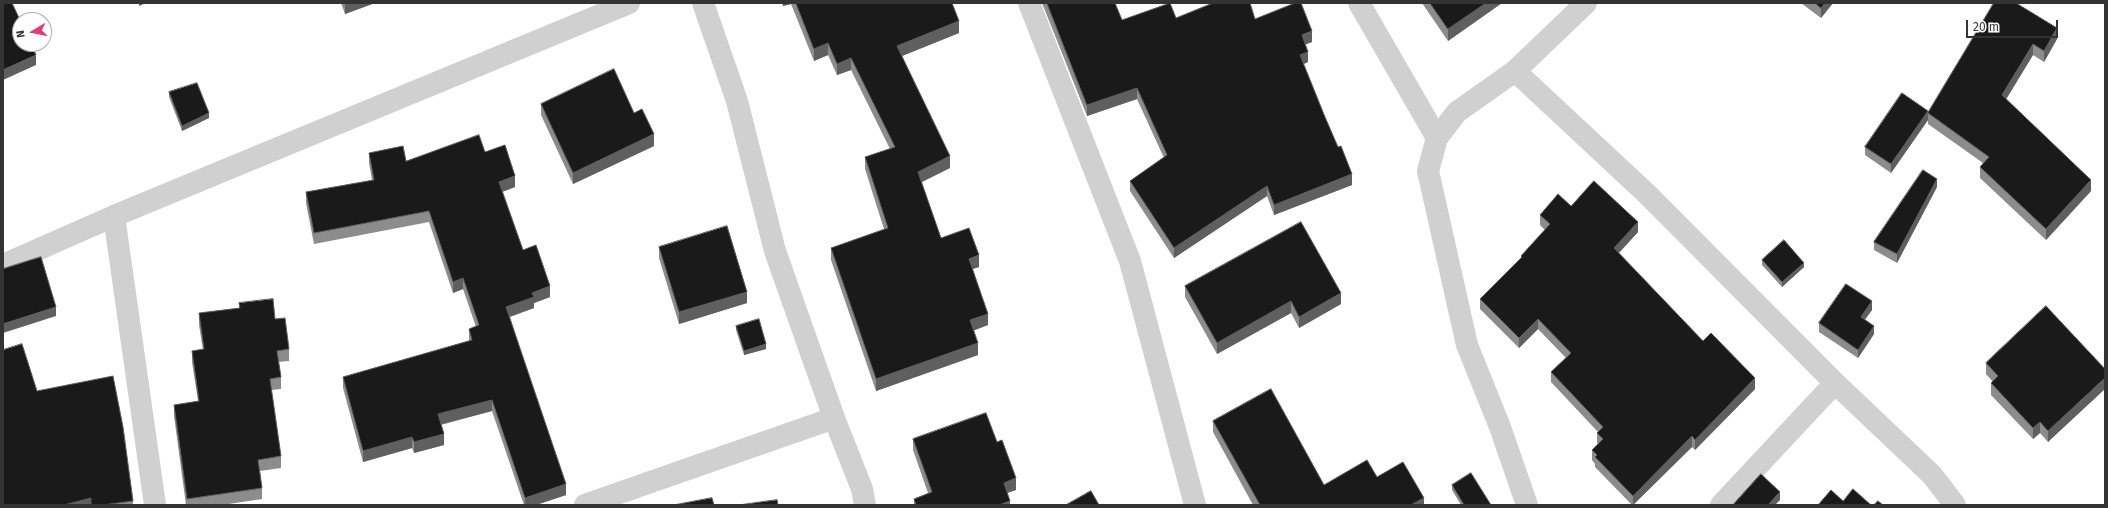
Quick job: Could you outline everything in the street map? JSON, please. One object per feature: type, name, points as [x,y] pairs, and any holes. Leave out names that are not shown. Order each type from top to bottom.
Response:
[{"type":"street","points":[[3,265],[114,216],[629,3]]},
{"type":"street","points":[[703,3],[737,101],[775,251],[834,418],[862,489],[865,505]]},
{"type":"street","points":[[1029,3],[1130,261],[1195,505]]},
{"type":"street","points":[[1359,3],[1436,138]]},
{"type":"street","points":[[1527,505],[1500,427],[1467,345],[1428,171],[1436,138],[1456,112],[1515,71],[1586,3]]},
{"type":"street","points":[[1515,71],[1647,194],[1834,383],[1932,475],[1955,505]]},
{"type":"street","points":[[114,216],[155,505]]},
{"type":"street","points":[[1721,505],[1834,383]]},
{"type":"street","points":[[585,505],[834,418]]},
{"type":"building","points":[[3,3],[12,3],[16,12],[12,12],[12,52],[35,52],[36,55],[3,70]]},
{"type":"building","points":[[796,3],[952,3],[959,21],[897,46],[950,156],[918,172],[941,238],[969,228],[979,255],[969,259],[988,314],[970,320],[978,343],[876,379],[831,248],[888,228],[865,157],[895,147],[851,58],[837,64],[828,43],[814,49]]},
{"type":"building","points":[[1047,3],[1115,3],[1122,20],[1170,3],[1176,18],[1213,3],[1250,3],[1255,19],[1295,3],[1301,3],[1312,31],[1302,35],[1308,52],[1300,55],[1338,147],[1341,146],[1352,174],[1274,205],[1267,186],[1174,248],[1130,181],[1167,155],[1137,88],[1087,105]]},
{"type":"building","points":[[1430,3],[1486,3],[1448,29]]},
{"type":"building","points":[[1815,3],[1825,3],[1821,8]]},
{"type":"building","points":[[1994,3],[2016,3],[2057,28],[2044,51],[2033,44],[2002,95],[2091,180],[2046,229],[1980,167],[1989,157],[1928,113]]},
{"type":"building","points":[[614,69],[634,113],[642,109],[654,134],[573,173],[541,104]]},
{"type":"building","points":[[197,83],[209,113],[182,126],[169,92]]},
{"type":"building","points":[[1902,93],[1928,111],[1891,164],[1865,147]]},
{"type":"building","points":[[479,135],[485,152],[505,145],[515,176],[499,182],[523,250],[536,245],[550,286],[532,293],[534,297],[506,307],[566,484],[525,498],[492,400],[438,414],[444,434],[414,442],[412,437],[363,451],[343,377],[472,340],[469,329],[479,325],[463,278],[453,282],[429,211],[314,233],[306,192],[374,180],[369,153],[403,146],[406,161]]},
{"type":"building","points":[[1923,170],[1937,179],[1897,254],[1874,242]]},
{"type":"building","points":[[1594,181],[1638,222],[1614,248],[1703,341],[1711,333],[1755,378],[1695,440],[1692,436],[1633,496],[1595,457],[1597,455],[1592,450],[1603,439],[1597,433],[1603,427],[1551,372],[1571,353],[1538,319],[1519,338],[1480,299],[1522,257],[1521,256],[1550,224],[1540,215],[1558,194],[1571,206]]},
{"type":"building","points":[[1301,222],[1341,293],[1299,317],[1291,301],[1217,343],[1185,286]]},
{"type":"building","points":[[727,226],[747,292],[679,312],[659,247]]},
{"type":"building","points":[[1784,240],[1804,263],[1782,282],[1762,260]]},
{"type":"building","points":[[41,257],[56,307],[3,324],[3,269]]},
{"type":"building","points":[[1846,284],[1872,301],[1861,317],[1874,326],[1858,350],[1819,323]]},
{"type":"building","points":[[273,299],[275,319],[285,318],[289,349],[277,351],[281,377],[270,379],[281,456],[258,460],[262,488],[187,499],[174,405],[199,401],[192,351],[204,349],[199,313],[240,308],[239,303]]},
{"type":"building","points":[[2046,306],[2105,369],[2105,378],[2048,431],[2040,422],[2033,428],[1991,383],[1998,376],[1986,363]]},
{"type":"building","points":[[759,319],[766,344],[744,351],[736,326]]},
{"type":"building","points":[[22,344],[37,391],[113,376],[123,427],[133,501],[91,505],[91,498],[64,505],[3,505],[3,350]]},
{"type":"building","points":[[1271,389],[1324,485],[1367,460],[1377,477],[1403,462],[1424,498],[1411,505],[1260,505],[1213,421]]},
{"type":"building","points":[[986,413],[997,442],[1002,440],[1016,478],[1004,483],[1010,501],[999,505],[916,505],[914,499],[932,492],[913,439]]},
{"type":"building","points":[[1471,473],[1491,505],[1464,505],[1452,485]]},
{"type":"building","points":[[1761,474],[1780,492],[1768,505],[1733,505]]},
{"type":"building","points":[[1853,489],[1871,505],[1818,505],[1831,490],[1843,501]]},
{"type":"building","points":[[1091,491],[1099,505],[1066,505]]},
{"type":"building","points":[[712,498],[714,505],[674,505]]},
{"type":"building","points":[[777,500],[778,505],[739,505]]},
{"type":"building","points":[[1878,501],[1883,505],[1874,505]]}]
